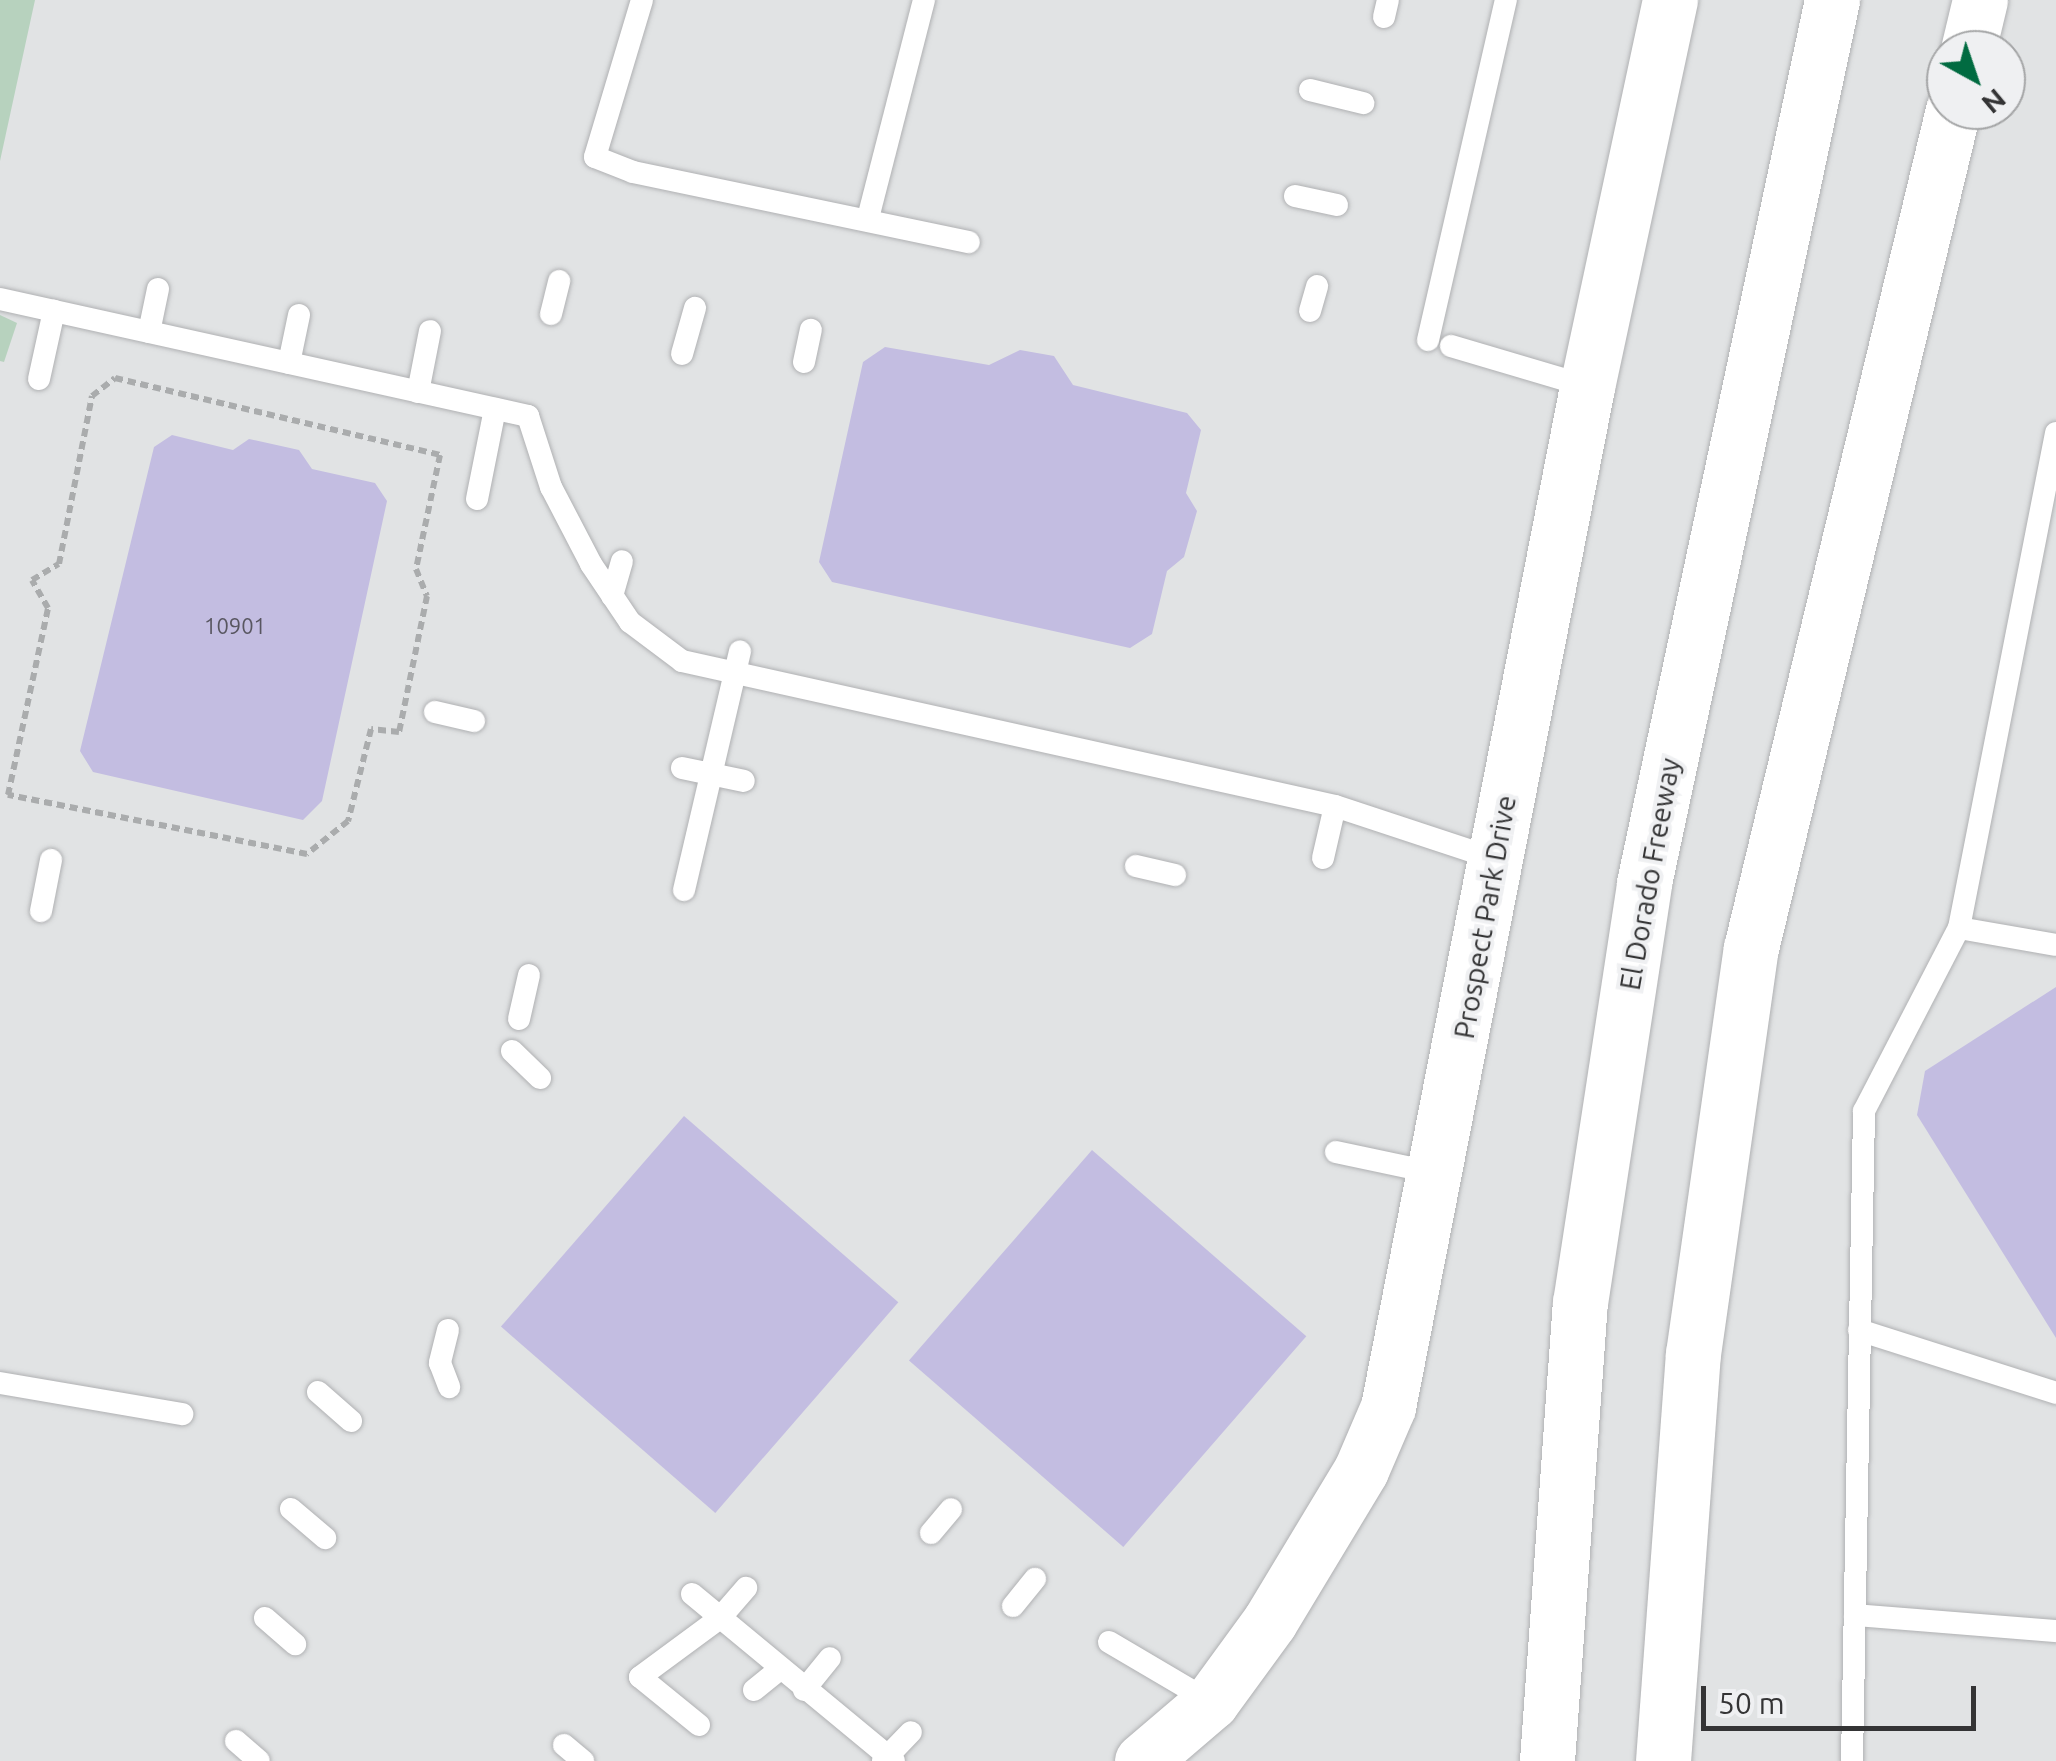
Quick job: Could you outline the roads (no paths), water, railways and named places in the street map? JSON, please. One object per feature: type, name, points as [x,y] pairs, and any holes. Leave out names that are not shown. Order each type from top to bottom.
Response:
[{"type":"main road","name":"Prospect Park Drive","points":[[1142,1761],[1211,1702],[1310,1560],[1361,1470],[1388,1407],[1439,1173],[1495,858],[1587,386],[1670,0]]},
{"type":"main road","name":"El Dorado Freeway","points":[[1547,1761],[1580,1303],[1644,883],[1832,0]]},
{"type":"main road","points":[[1973,30],[1980,0]]},
{"type":"main road","points":[[1663,1761],[1693,1354],[1751,948],[1948,130]]},
{"type":"lane","points":[[642,0],[595,158],[633,172],[969,242]]},
{"type":"lane","points":[[868,218],[924,0]]},
{"type":"lane","points":[[1506,0],[1440,343],[1587,386]]},
{"type":"lane","points":[[1310,90],[1363,103]]},
{"type":"lane","points":[[1294,196],[1337,205]]},
{"type":"lane","points":[[551,314],[558,281]]},
{"type":"lane","points":[[1310,312],[1317,286]]},
{"type":"lane","points":[[149,332],[158,289]]},
{"type":"lane","points":[[0,299],[528,416],[551,487],[612,596],[630,622],[682,661],[738,662],[1335,806],[1495,858]]},
{"type":"lane","points":[[682,354],[696,308]]},
{"type":"lane","points":[[40,379],[54,311]]},
{"type":"lane","points":[[289,363],[299,316]]},
{"type":"lane","points":[[418,392],[430,330]]},
{"type":"lane","points":[[804,362],[810,330]]},
{"type":"lane","points":[[478,499],[495,408]]},
{"type":"lane","points":[[1852,1761],[1864,1111],[1960,928],[2056,433]]},
{"type":"lane","points":[[612,596],[622,561]]},
{"type":"lane","points":[[684,890],[738,662]]},
{"type":"lane","points":[[435,712],[474,721]]},
{"type":"lane","points":[[682,768],[744,782]]},
{"type":"lane","points":[[1323,858],[1335,806]]},
{"type":"lane","points":[[41,911],[51,860]]},
{"type":"lane","points":[[1136,866],[1175,875]]},
{"type":"lane","points":[[1960,928],[2056,945]]},
{"type":"lane","points":[[520,1019],[530,975]]},
{"type":"lane","points":[[512,1051],[540,1078]]},
{"type":"lane","points":[[1336,1152],[1439,1173]]},
{"type":"lane","points":[[448,1330],[440,1363],[449,1387]]},
{"type":"lane","points":[[1859,1330],[2056,1394]]},
{"type":"lane","points":[[0,1384],[182,1414]]},
{"type":"lane","points":[[318,1392],[351,1421]]},
{"type":"lane","points":[[291,1509],[325,1538]]},
{"type":"lane","points":[[932,1533],[951,1509]]},
{"type":"lane","points":[[1014,1606],[1035,1579]]},
{"type":"lane","points":[[699,1724],[640,1677],[720,1618],[746,1588]]},
{"type":"lane","points":[[692,1594],[889,1760],[912,1732]]},
{"type":"lane","points":[[1855,1615],[2056,1631]]},
{"type":"lane","points":[[265,1618],[295,1644]]},
{"type":"lane","points":[[1109,1642],[1211,1702]]},
{"type":"lane","points":[[804,1690],[830,1658]]},
{"type":"lane","points":[[754,1690],[780,1669]]},
{"type":"lane","points":[[236,1742],[259,1761]]},
{"type":"lane","points":[[564,1745],[583,1761]]}]
